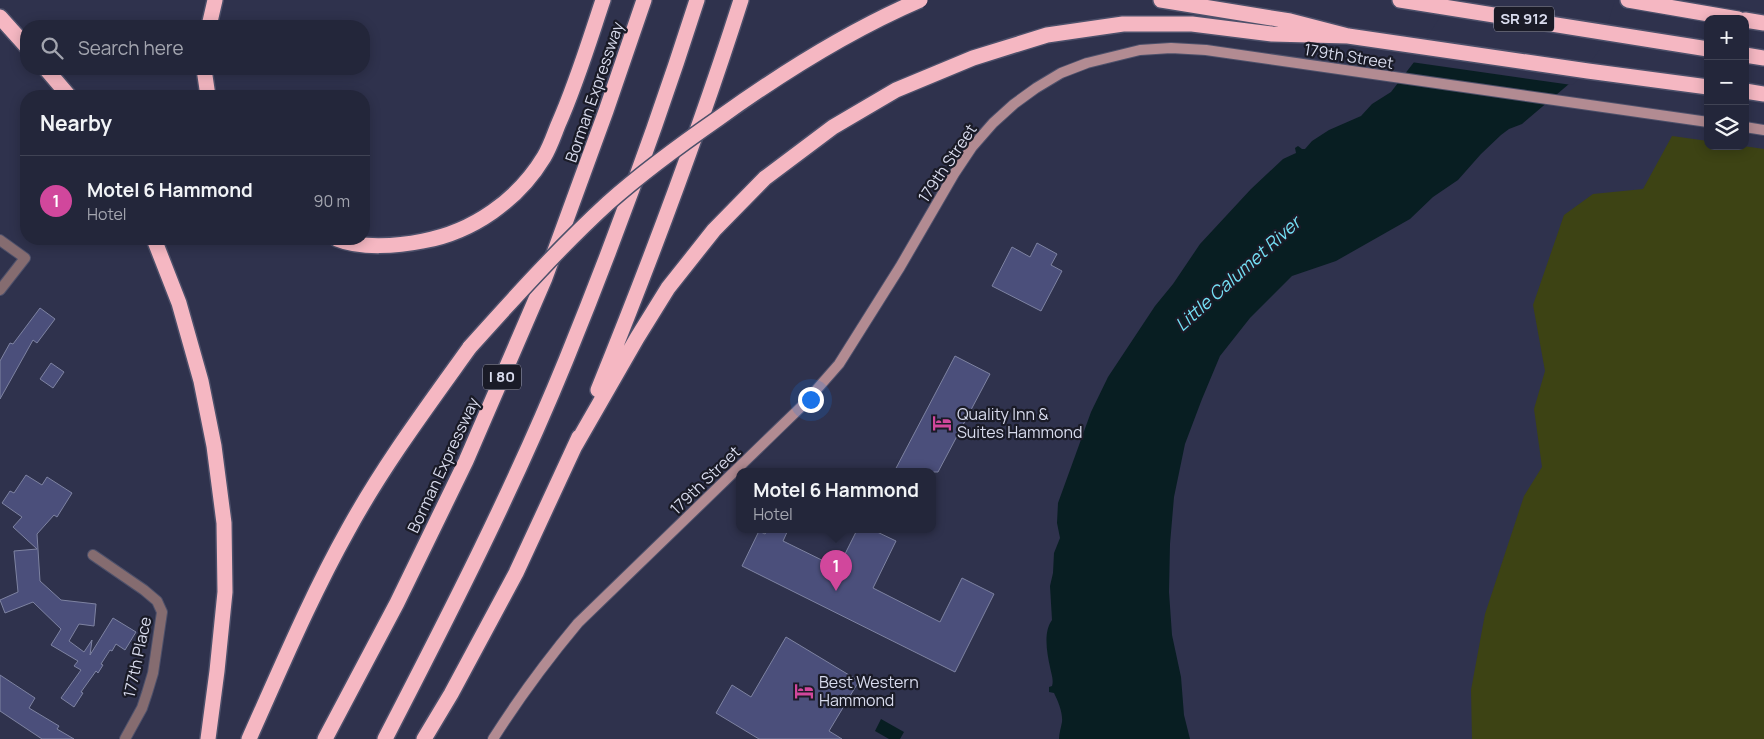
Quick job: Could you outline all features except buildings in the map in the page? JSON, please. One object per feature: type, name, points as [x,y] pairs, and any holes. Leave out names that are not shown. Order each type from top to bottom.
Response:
[{"type":"highway","points":[[210,20],[215,0]]},
{"type":"highway","points":[[370,245],[409,244],[442,238],[474,224],[504,204],[527,181],[545,156],[565,109],[603,0]]},
{"type":"highway","name":"Borman Expressway","points":[[325,739],[397,603],[466,461],[545,278],[606,112],[644,0]]},
{"type":"highway","points":[[385,739],[444,625],[513,481],[566,362],[624,212],[697,0]]},
{"type":"highway","points":[[424,739],[451,694],[516,573],[575,446],[644,277],[688,158],[741,0]]},
{"type":"highway","points":[[250,739],[301,623],[347,530],[403,440],[470,347],[534,277],[608,204],[664,156],[793,67],[841,39],[920,0]]},
{"type":"highway","points":[[1161,0],[1290,21],[1348,36],[1588,71],[1704,86]]},
{"type":"highway","name":"SR 912","points":[[1400,0],[1704,48]]},
{"type":"highway","points":[[1631,1],[1714,15]]},
{"type":"highway","points":[[0,17],[20,39]]},
{"type":"highway","points":[[1749,21],[1764,23]]},
{"type":"highway","points":[[575,446],[668,288],[714,230],[765,178],[833,127],[896,90],[973,58],[1047,35],[1123,24],[1192,24],[1272,34],[1348,36]]},
{"type":"highway","points":[[1749,56],[1764,58]]},
{"type":"highway","points":[[51,75],[64,90]]},
{"type":"highway","points":[[205,75],[207,90]]},
{"type":"highway","points":[[1749,92],[1764,94]]},
{"type":"highway","points":[[156,245],[179,303],[201,381],[214,446],[224,523],[225,592],[208,739]]},
{"type":"street","name":"179th Street","points":[[739,468],[804,405],[839,364],[880,300],[972,147],[993,123],[1014,104],[1036,88],[1061,74],[1087,63],[1140,50],[1171,48],[1206,50],[1704,121]]},
{"type":"street","points":[[1749,128],[1764,130]]},
{"type":"street","points":[[0,240],[25,258],[0,290]]},
{"type":"street","name":"179th Street","points":[[494,739],[511,711],[578,623],[736,471]]},
{"type":"street","name":"177th Place","points":[[93,555],[144,590],[161,606],[162,618],[149,686],[142,708],[125,739]]},
{"type":"green space","points":[[1672,136],[1704,140],[1704,150],[1749,150],[1749,147],[1764,149],[1764,739],[1472,739],[1471,690],[1485,614],[1524,496],[1542,467],[1534,409],[1545,371],[1533,305],[1564,215],[1593,194],[1643,189]]},
{"type":"water","name":"Little Calumet River","points":[[1421,53],[1576,78],[1522,124],[1509,129],[1501,135],[1458,180],[1433,197],[1410,219],[1336,261],[1292,276],[1250,318],[1220,356],[1185,444],[1174,497],[1170,544],[1169,592],[1172,635],[1181,677],[1184,715],[1190,739],[1059,739],[1062,715],[1054,693],[1049,692],[1049,687],[1052,686],[1053,681],[1046,643],[1047,630],[1052,620],[1050,586],[1054,553],[1060,538],[1057,523],[1058,503],[1091,412],[1108,377],[1155,306],[1173,284],[1200,244],[1251,189],[1283,159],[1296,153],[1295,148],[1298,146],[1305,149],[1312,141],[1329,130],[1361,116],[1372,104],[1391,92]]},
{"type":"water","points":[[881,719],[904,732],[900,739],[889,739],[875,731]]},
{"type":"pier","points":[[1451,0],[1615,0],[1600,49],[1578,80],[1572,85],[1411,62]]},
{"type":"place","name":"Quality Inn & Suites Hammond","points":[[942,423]]},
{"type":"place","name":"Motel 6 Hammond","points":[[836,591]]},
{"type":"place","name":"Best Western Hammond","points":[[804,691]]}]
